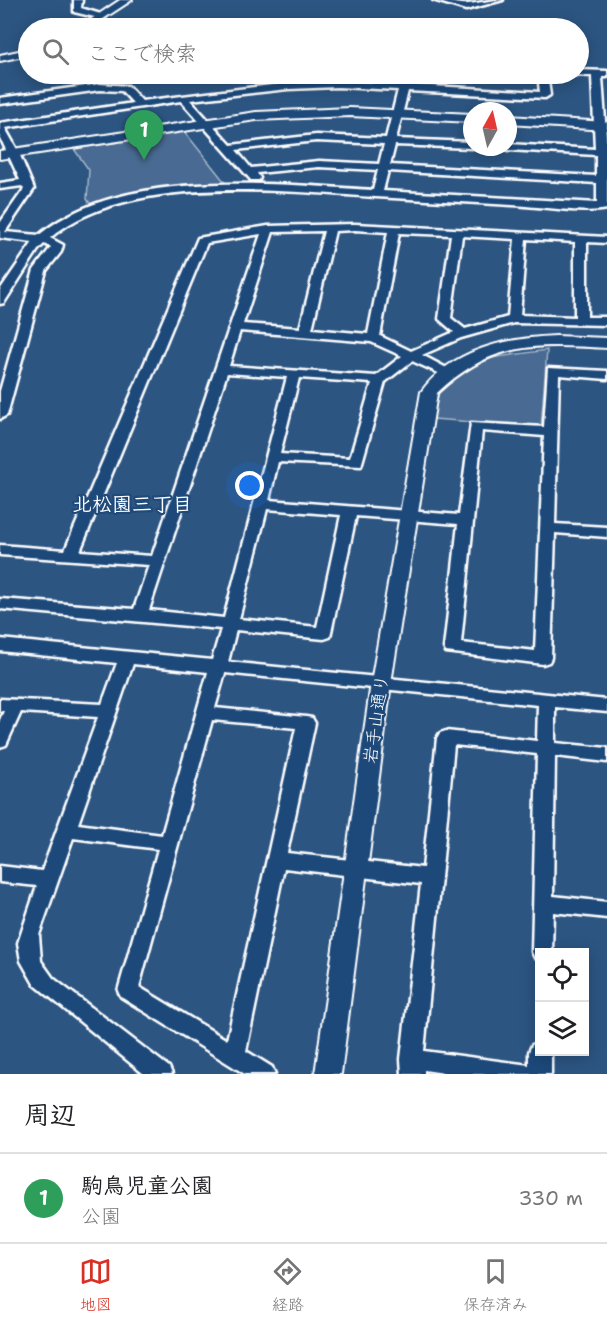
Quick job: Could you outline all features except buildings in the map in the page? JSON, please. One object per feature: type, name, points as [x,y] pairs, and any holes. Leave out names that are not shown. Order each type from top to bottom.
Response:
[{"type":"street","points":[[78,0],[77,10],[103,16]]},
{"type":"street","points":[[100,18],[127,0]]},
{"type":"street","points":[[437,0],[466,7],[499,0]]},
{"type":"street","points":[[0,58],[18,54]]},
{"type":"street","points":[[0,300],[27,254],[62,224],[89,212],[130,200],[193,189],[262,187],[605,207],[602,74]]},
{"type":"street","points":[[0,415],[40,270],[55,252],[57,245],[42,239],[0,233],[29,189],[0,127],[139,104],[288,86],[338,84],[545,95],[544,84]]},
{"type":"street","points":[[0,101],[100,87],[125,88],[139,104]]},
{"type":"street","points":[[377,194],[404,87]]},
{"type":"street","points":[[183,98],[262,187]]},
{"type":"street","points":[[0,155],[206,122],[325,112],[463,118]]},
{"type":"street","points":[[517,120],[603,125]]},
{"type":"street","points":[[228,148],[316,138],[392,139],[463,144]]},
{"type":"street","points":[[517,148],[604,153]]},
{"type":"street","points":[[249,171],[319,164],[604,179]]},
{"type":"street","points":[[0,186],[27,182]]},
{"type":"street","points":[[305,332],[330,228]]},
{"type":"street","points":[[71,555],[202,240],[268,230],[330,228],[607,240]]},
{"type":"street","points":[[373,338],[394,229]]},
{"type":"street","points":[[140,615],[268,230]]},
{"type":"street","points":[[457,232],[446,319],[463,333]]},
{"type":"street","points":[[514,319],[521,235]]},
{"type":"street","points":[[580,320],[581,238]]},
{"type":"street","points":[[274,458],[356,463],[379,380],[410,356],[463,333],[514,319],[607,321]]},
{"type":"street","points":[[236,327],[373,338],[448,372]]},
{"type":"street","name":"岩手山通り","points":[[328,1074],[381,682],[429,392],[448,372],[468,358],[518,342],[550,340],[607,343]]},
{"type":"street","points":[[222,369],[379,380]]},
{"type":"street","points":[[551,432],[476,426],[452,648],[543,658],[547,528],[551,432],[553,371],[607,375]]},
{"type":"street","points":[[264,1074],[128,991],[230,624],[294,374]]},
{"type":"street","points":[[261,504],[465,520]]},
{"type":"street","points":[[0,604],[324,633],[349,512]]},
{"type":"street","points":[[547,528],[607,532]]},
{"type":"street","points":[[0,550],[158,561]]},
{"type":"street","points":[[0,645],[607,706]]},
{"type":"street","points":[[127,658],[30,935],[27,951],[32,966],[46,984],[161,1074]]},
{"type":"street","points":[[542,948],[547,700]]},
{"type":"street","points":[[0,740],[7,705],[108,711]]},
{"type":"street","points":[[205,712],[306,723],[234,1056]]},
{"type":"street","points":[[527,1074],[412,1067],[446,738],[607,755]]},
{"type":"street","points":[[66,830],[169,843]]},
{"type":"street","points":[[276,860],[432,877]]},
{"type":"street","points":[[0,874],[49,880]]},
{"type":"street","points":[[543,903],[607,910]]},
{"type":"street","points":[[540,1056],[540,1074]]},
{"type":"shaded area","points":[[184,131],[227,185],[153,193],[93,208],[87,199],[89,170],[74,149]]},
{"type":"shaded area","points":[[547,350],[541,427],[433,419],[439,392],[465,370],[491,358]]},
{"type":"place","name":"駒鳥児童公園","points":[[144,160]]},
{"type":"district","name":"北松園三丁目","points":[[132,504]]}]
